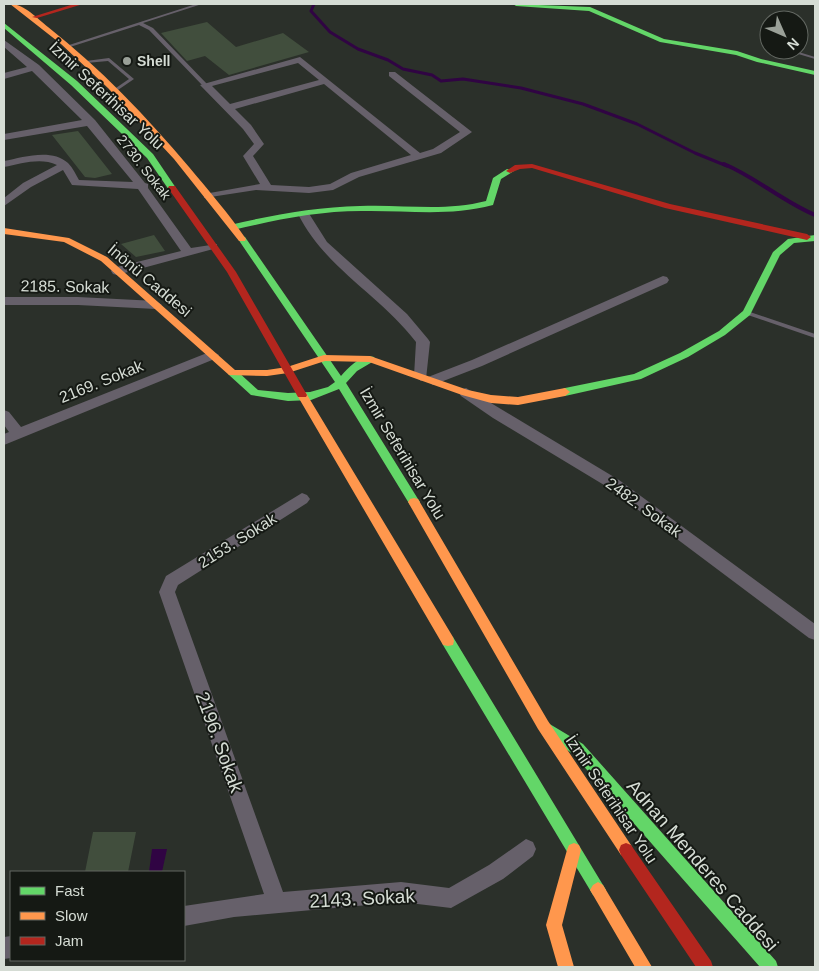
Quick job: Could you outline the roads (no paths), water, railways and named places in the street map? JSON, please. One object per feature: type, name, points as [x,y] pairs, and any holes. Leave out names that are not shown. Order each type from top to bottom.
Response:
[{"type":"main road","name":"İzmir Seferihisar Yolu","points":[[12,4],[35,18],[86,62],[115,91],[164,142],[233,228],[342,383],[456,572],[543,725],[705,967]]},
{"type":"main road","points":[[5,27],[28,28],[37,25],[35,18],[80,4]]},
{"type":"main road","points":[[516,4],[590,9],[662,41],[683,46],[738,53],[759,61],[815,73]]},
{"type":"main road","name":"İzmir Seferihisar Yolu","points":[[5,27],[74,83],[150,156],[213,246],[644,967]]},
{"type":"main road","points":[[233,228],[272,217],[361,208],[442,212],[474,209],[490,203],[497,178],[518,167],[532,166],[668,206],[811,238]]},
{"type":"main road","name":"İnönü Caddesi","points":[[4,231],[66,240],[104,259],[255,393],[277,397],[303,397],[324,393],[342,383],[352,370],[370,359]]},
{"type":"main road","points":[[233,373],[267,373],[288,370],[324,358],[370,359],[466,392],[491,399],[518,401],[637,377],[684,355],[722,333],[747,313],[776,254],[791,241],[811,238]]},
{"type":"main road","name":"Adnan Menderes Caddesi","points":[[543,725],[578,749],[770,967]]},
{"type":"main road","points":[[566,967],[554,925],[574,850]]},
{"type":"street","name":"2730. Sokak","points":[[4,43],[36,67],[91,122],[144,186],[188,253]]},
{"type":"street","points":[[205,85],[300,60],[418,156]]},
{"type":"street","points":[[4,76],[36,67]]},
{"type":"street","points":[[208,196],[256,187],[309,190],[334,187],[355,175],[437,151],[467,132],[392,74]]},
{"type":"street","points":[[228,108],[325,81]]},
{"type":"street","points":[[205,85],[247,128],[259,144],[248,156],[268,188]]},
{"type":"street","points":[[4,137],[91,122]]},
{"type":"street","points":[[4,164],[35,158],[55,160],[64,165],[76,183],[144,186]]},
{"type":"street","points":[[4,203],[26,185],[64,165]]},
{"type":"street","points":[[304,214],[309,228],[330,252],[403,317],[423,342],[427,378],[477,363],[664,280]]},
{"type":"street","points":[[117,270],[213,246]]},
{"type":"street","name":"2185. Sokak","points":[[4,301],[78,301],[156,305]]},
{"type":"street","name":"2169. Sokak","points":[[4,440],[212,355]]},
{"type":"street","name":"2482. Sokak","points":[[466,392],[498,415],[614,484],[815,633]]},
{"type":"street","points":[[4,414],[18,434]]},
{"type":"street","name":"2153. Sokak","points":[[172,581],[302,498]]},
{"type":"street","name":"2196. Sokak","points":[[172,581],[167,592],[277,903]]},
{"type":"street","name":"2143. Sokak","points":[[185,916],[234,907],[401,892],[451,898],[496,872],[526,849]]},
{"type":"lane","points":[[68,46],[200,4]]},
{"type":"lane","points":[[139,23],[151,29],[205,85]]},
{"type":"lane","points":[[86,62],[109,59],[132,79],[115,91]]},
{"type":"lane","points":[[747,313],[815,336]]},
{"type":"waterway","points":[[314,4],[311,11],[330,32],[358,49],[388,60],[403,69],[432,75],[441,81],[463,79],[521,88],[583,104],[637,124],[695,153],[727,166]]},
{"type":"waterway","points":[[724,164],[815,215]]},
{"type":"place","name":"Shell","points":[[127,61]]}]
